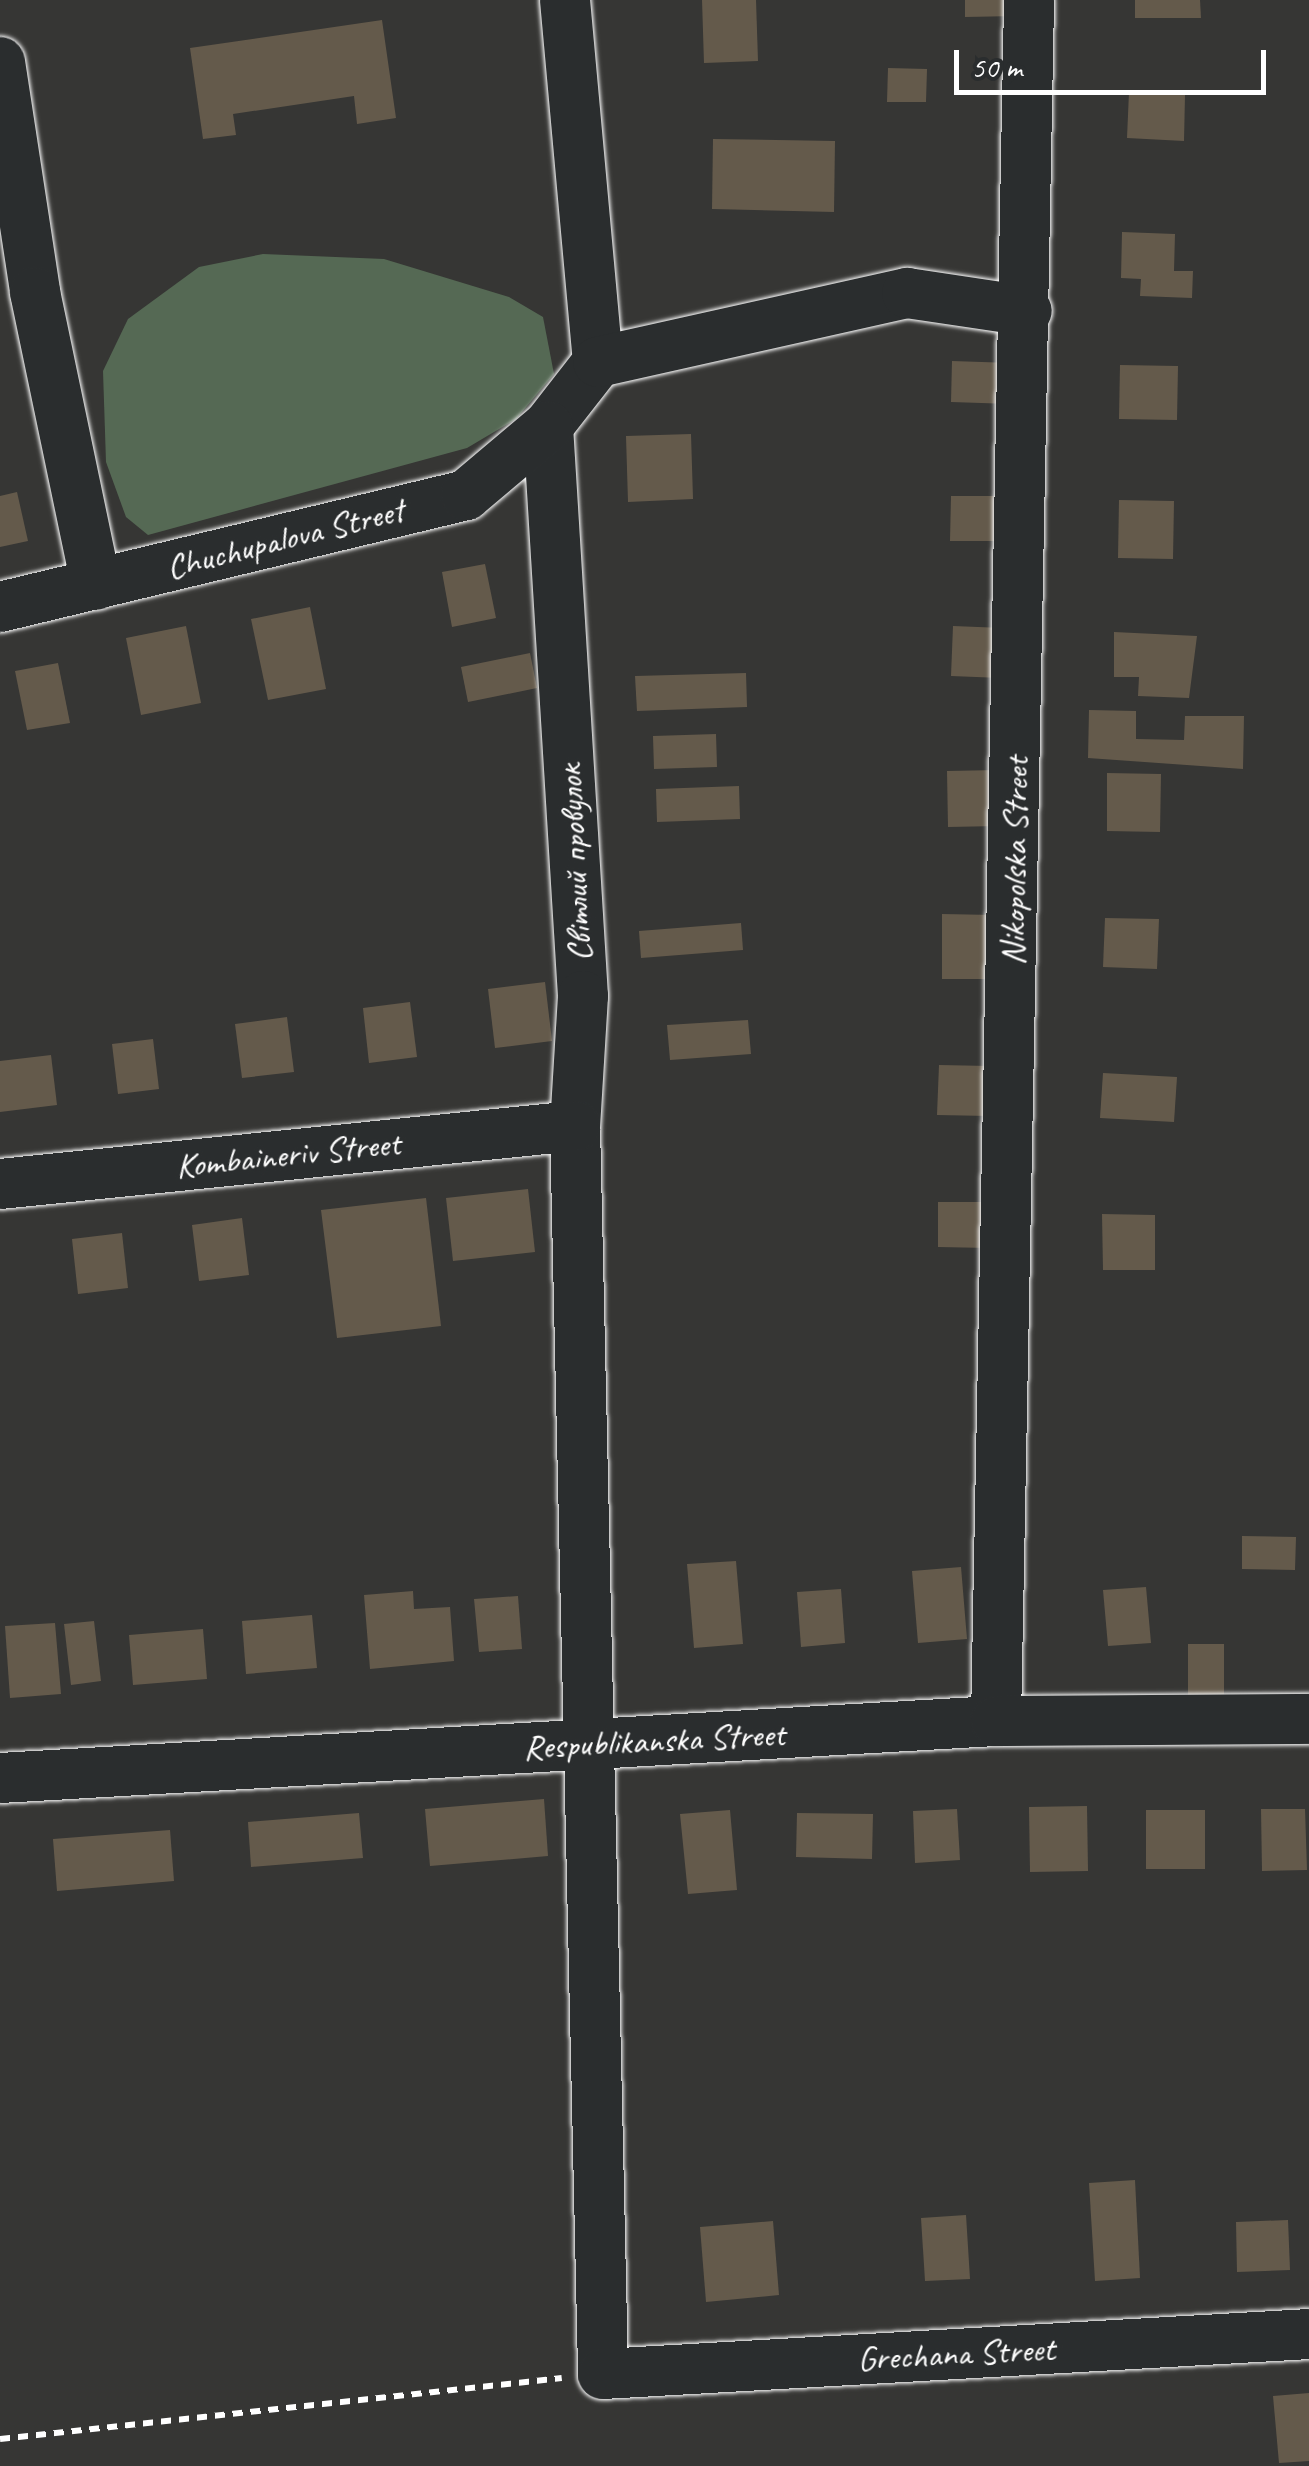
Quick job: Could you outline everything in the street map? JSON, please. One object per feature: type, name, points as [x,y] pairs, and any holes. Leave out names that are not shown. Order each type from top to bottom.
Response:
[{"type":"street","points":[[566,0],[598,362]]},
{"type":"street","name":"Nikopolska Street","points":[[996,1721],[1027,311],[1029,0]]},
{"type":"street","points":[[0,62],[35,292],[96,585]]},
{"type":"street","points":[[548,426],[598,362],[907,292],[1027,311]]},
{"type":"street","name":"Chuchupalova Street","points":[[0,607],[466,495],[548,426]]},
{"type":"street","name":"Світлий провулок","points":[[548,426],[583,996],[575,1126],[603,2374]]},
{"type":"street","name":"Kombaineriv Street","points":[[0,1184],[575,1126]]},
{"type":"street","name":"Respublikanska Street","points":[[0,1778],[996,1721],[1309,1719]]},
{"type":"street","name":"Grechana Street","points":[[603,2374],[1309,2334]]},
{"type":"path","points":[[0,2439],[603,2374]]},
{"type":"green space","points":[[263,254],[384,259],[509,297],[543,317],[554,374],[516,419],[467,448],[148,535],[126,517],[106,462],[103,371],[128,319],[199,267]]},
{"type":"building","points":[[702,0],[756,0],[758,61],[704,63]]},
{"type":"building","points":[[965,0],[1017,0],[1017,16],[965,17]]},
{"type":"building","points":[[1135,0],[1200,0],[1201,18],[1135,18]]},
{"type":"building","points":[[382,20],[396,118],[357,124],[354,96],[233,114],[236,135],[203,139],[190,48]]},
{"type":"building","points":[[888,68],[927,69],[926,102],[887,102]]},
{"type":"building","points":[[1129,92],[1185,95],[1184,141],[1127,138]]},
{"type":"building","points":[[713,139],[835,141],[834,212],[712,209]]},
{"type":"building","points":[[1122,232],[1175,234],[1174,271],[1193,271],[1192,298],[1140,296],[1141,279],[1121,278]]},
{"type":"building","points":[[952,361],[1012,363],[1011,404],[951,402]]},
{"type":"building","points":[[1120,365],[1178,366],[1177,420],[1119,419]]},
{"type":"building","points":[[691,434],[693,499],[628,502],[626,436]]},
{"type":"building","points":[[17,492],[28,541],[0,547],[0,496]]},
{"type":"building","points":[[951,496],[1003,496],[1002,541],[950,541]]},
{"type":"building","points":[[1119,500],[1174,501],[1173,559],[1118,558]]},
{"type":"building","points":[[485,564],[496,618],[452,627],[442,572]]},
{"type":"building","points":[[310,607],[326,689],[268,700],[251,619]]},
{"type":"building","points":[[186,626],[201,703],[141,715],[126,638]]},
{"type":"building","points":[[953,626],[1003,628],[1001,678],[951,676]]},
{"type":"building","points":[[1114,632],[1197,636],[1189,698],[1138,696],[1139,677],[1114,677]]},
{"type":"building","points":[[530,653],[537,688],[468,702],[461,667]]},
{"type":"building","points":[[58,663],[70,723],[27,730],[15,671]]},
{"type":"building","points":[[746,673],[747,707],[637,711],[635,676]]},
{"type":"building","points":[[1089,710],[1136,711],[1136,739],[1184,740],[1185,716],[1244,716],[1243,769],[1088,758]]},
{"type":"building","points":[[716,734],[717,767],[654,769],[653,736]]},
{"type":"building","points":[[998,770],[999,826],[948,827],[947,771]]},
{"type":"building","points":[[1107,773],[1161,774],[1160,832],[1107,831]]},
{"type":"building","points":[[739,786],[740,819],[657,822],[656,789]]},
{"type":"building","points":[[942,914],[994,915],[994,979],[942,979]]},
{"type":"building","points":[[1105,918],[1159,919],[1157,969],[1103,967]]},
{"type":"building","points":[[741,923],[743,950],[641,958],[639,931]]},
{"type":"building","points":[[545,982],[552,1041],[495,1048],[488,989]]},
{"type":"building","points":[[410,1002],[417,1057],[369,1063],[363,1008]]},
{"type":"building","points":[[287,1017],[294,1072],[242,1078],[235,1024]]},
{"type":"building","points":[[748,1020],[751,1054],[670,1060],[667,1025]]},
{"type":"building","points":[[153,1039],[159,1089],[118,1094],[112,1044]]},
{"type":"building","points":[[51,1055],[57,1105],[0,1112],[0,1061]]},
{"type":"building","points":[[939,1065],[990,1066],[989,1116],[937,1115]]},
{"type":"building","points":[[1103,1073],[1177,1077],[1174,1122],[1100,1118]]},
{"type":"building","points":[[528,1189],[535,1252],[453,1261],[446,1198]]},
{"type":"building","points":[[426,1198],[441,1326],[337,1338],[321,1210]]},
{"type":"building","points":[[938,1202],[988,1202],[989,1248],[938,1247]]},
{"type":"building","points":[[1102,1214],[1155,1215],[1155,1270],[1103,1270]]},
{"type":"building","points":[[242,1218],[249,1275],[199,1281],[192,1225]]},
{"type":"building","points":[[122,1233],[128,1288],[78,1294],[72,1239]]},
{"type":"building","points":[[1242,1536],[1296,1537],[1295,1570],[1242,1569]]},
{"type":"building","points":[[736,1561],[743,1644],[694,1648],[687,1564]]},
{"type":"building","points":[[961,1567],[967,1639],[918,1643],[912,1571]]},
{"type":"building","points":[[1146,1587],[1151,1643],[1108,1646],[1103,1590]]},
{"type":"building","points":[[841,1589],[845,1643],[801,1647],[797,1592]]},
{"type":"building","points":[[413,1591],[414,1609],[450,1607],[454,1661],[370,1669],[364,1595]]},
{"type":"building","points":[[518,1596],[522,1649],[479,1652],[474,1599]]},
{"type":"building","points":[[312,1615],[317,1668],[246,1674],[242,1621]]},
{"type":"building","points":[[94,1621],[101,1681],[71,1685],[64,1624]]},
{"type":"building","points":[[55,1623],[61,1694],[10,1698],[5,1626]]},
{"type":"building","points":[[203,1629],[207,1679],[133,1685],[129,1635]]},
{"type":"building","points":[[1188,1644],[1224,1644],[1224,1696],[1188,1696]]},
{"type":"building","points":[[544,1799],[548,1856],[430,1866],[425,1809]]},
{"type":"building","points":[[1087,1806],[1088,1871],[1030,1872],[1029,1807]]},
{"type":"building","points":[[957,1809],[960,1860],[915,1863],[913,1811]]},
{"type":"building","points":[[1261,1809],[1305,1809],[1307,1870],[1262,1871]]},
{"type":"building","points":[[730,1810],[737,1890],[688,1894],[680,1814]]},
{"type":"building","points":[[1146,1810],[1205,1810],[1205,1869],[1146,1869]]},
{"type":"building","points":[[359,1813],[363,1858],[251,1867],[248,1822]]},
{"type":"building","points":[[797,1813],[873,1814],[872,1859],[796,1857]]},
{"type":"building","points":[[170,1830],[174,1881],[57,1891],[53,1839]]},
{"type":"building","points":[[1135,2180],[1140,2278],[1095,2281],[1089,2183]]},
{"type":"building","points":[[966,2215],[970,2279],[925,2281],[921,2218]]},
{"type":"building","points":[[1288,2220],[1290,2270],[1237,2272],[1236,2222]]},
{"type":"building","points":[[773,2221],[779,2295],[706,2302],[700,2227]]},
{"type":"building","points":[[1309,2393],[1309,2461],[1279,2463],[1273,2396]]}]
